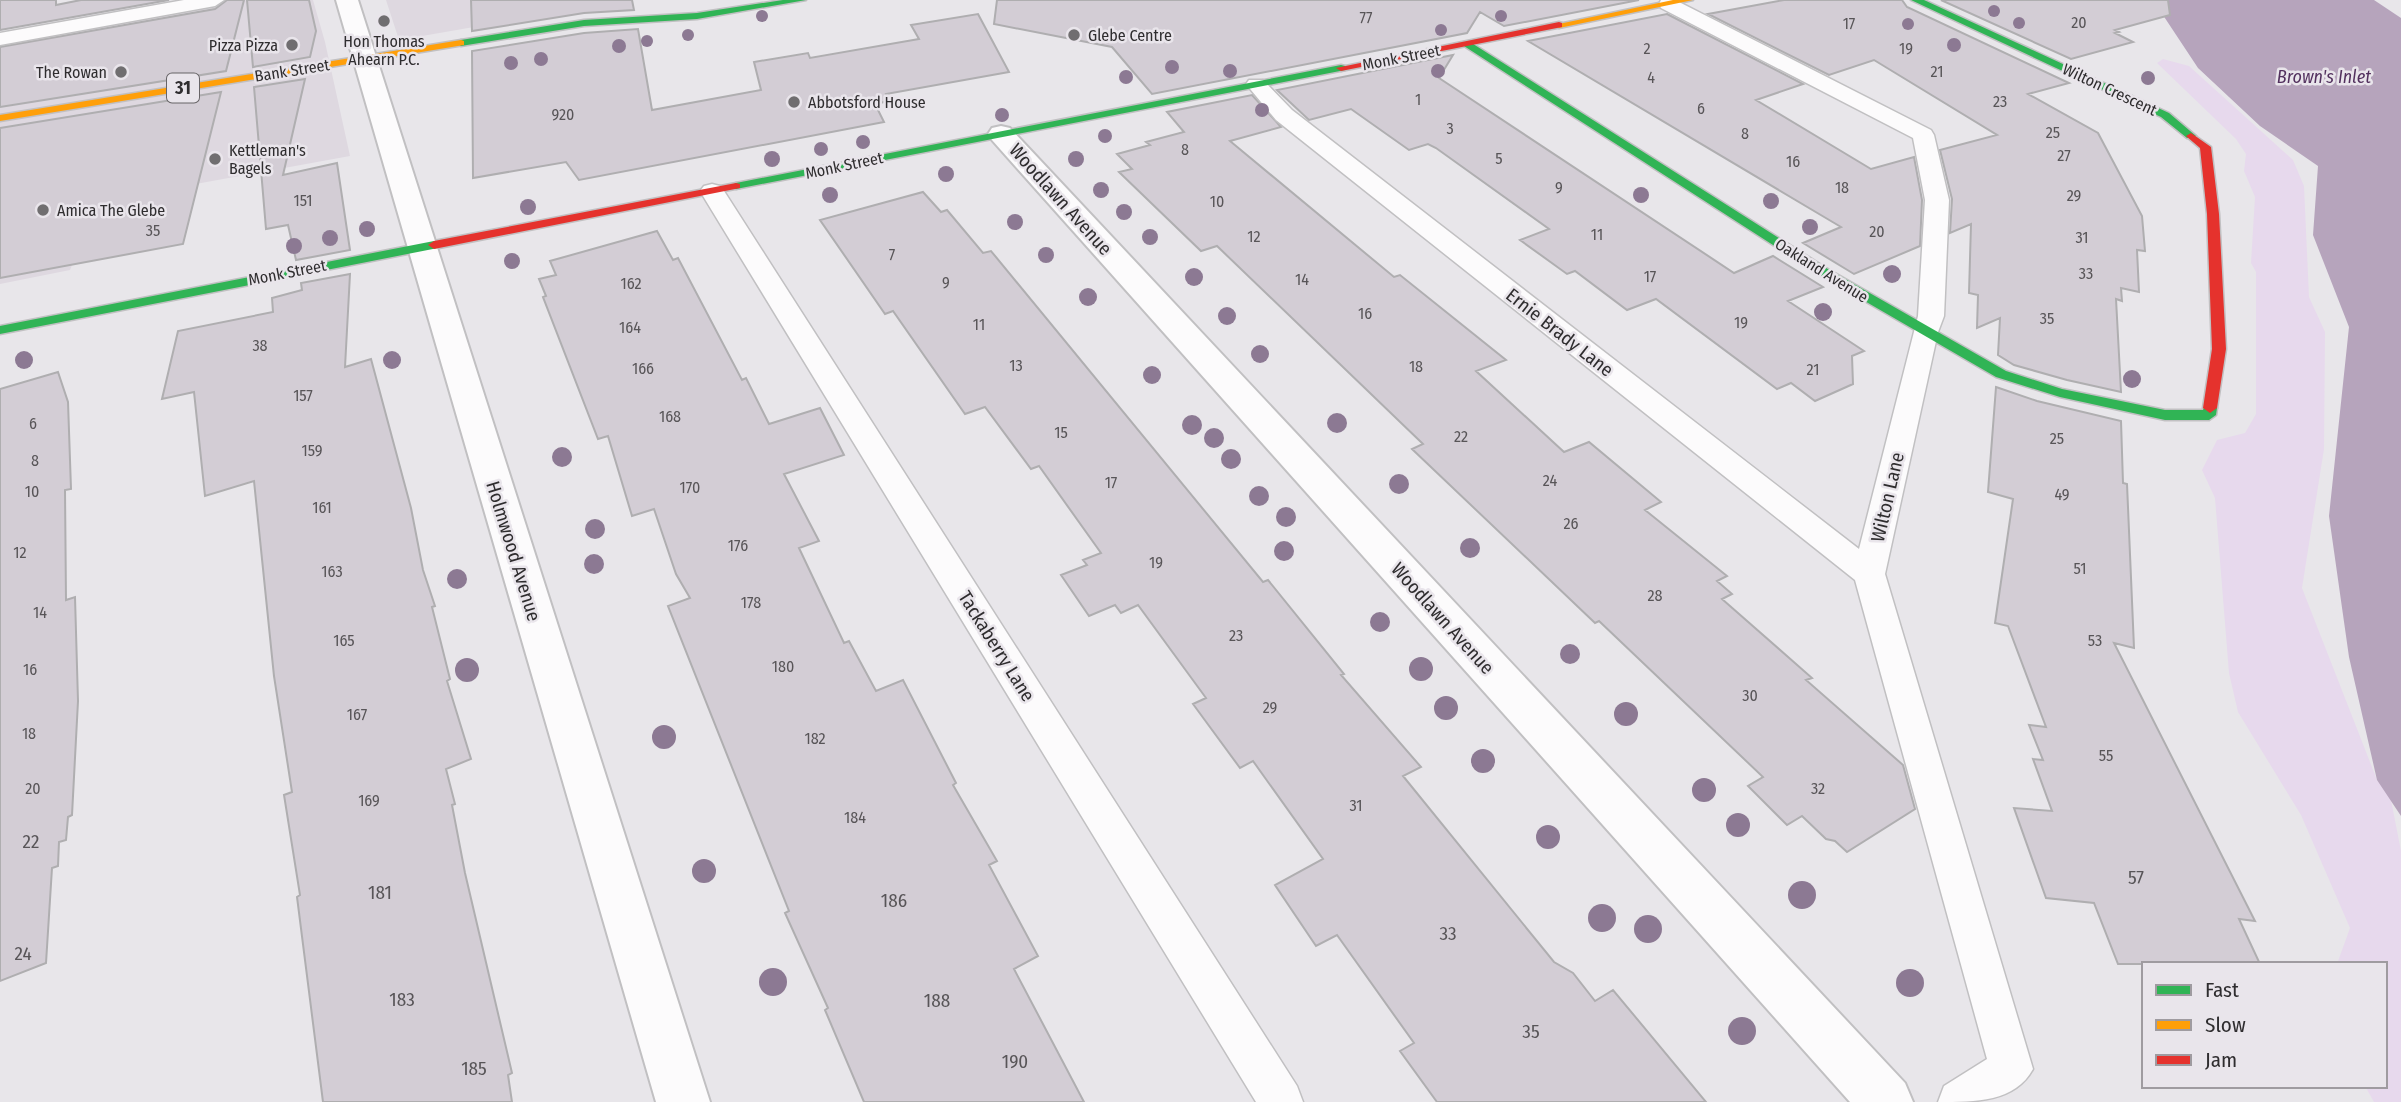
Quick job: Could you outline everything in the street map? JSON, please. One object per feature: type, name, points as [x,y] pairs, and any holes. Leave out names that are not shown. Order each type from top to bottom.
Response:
[{"type":"street","name":"Holmwood Avenue","points":[[347,0],[683,1102]]},
{"type":"street","name":"Bank Street","points":[[584,23],[670,0]]},
{"type":"street","name":"Bank Street","points":[[0,118],[584,23],[697,16],[802,0]]},
{"type":"street","name":"Wilton Crescent","points":[[1916,0],[2165,115],[2205,147],[2213,214],[2219,349],[2209,415]]},
{"type":"street","name":"Monk Street","points":[[0,330],[1678,2]]},
{"type":"street","name":"Oakland Avenue","points":[[1467,44],[1822,271],[2001,373],[2060,393],[2165,415],[2209,415]]},
{"type":"street","name":"Woodlawn Avenue","points":[[1001,134],[1886,1102]]},
{"type":"lane","points":[[0,39],[132,8],[215,0]]},
{"type":"lane","name":"Wilton Lane","points":[[1678,2],[1923,135],[1937,200],[1931,316],[1869,574],[2011,1069],[1960,1102]]},
{"type":"lane","name":"Ernie Brady Lane","points":[[1256,84],[1284,115],[1869,574]]},
{"type":"lane","name":"Tackaberry Lane","points":[[712,191],[1281,1102]]},
{"type":"shaded area","points":[[235,0],[313,0],[350,156],[97,202],[70,270],[0,284],[0,42]]},
{"type":"shaded area","points":[[386,0],[629,0],[399,40]]},
{"type":"shaded area","points":[[2163,59],[2189,66],[2293,160],[2304,186],[2309,297],[2325,332],[2324,449],[2302,588],[2377,780],[2390,795],[2401,851],[2401,1102],[2374,1102],[2366,1088],[2387,1088],[2387,962],[2338,962],[2350,928],[2301,815],[2238,712],[2229,673],[2215,498],[2202,470],[2217,440],[2245,433],[2256,414],[2256,272],[2251,263],[2255,197],[2244,171],[2246,154],[2236,139],[2157,63]]},
{"type":"water","name":"Brown's Inlet","points":[[2153,0],[2374,0],[2401,18],[2401,816],[2377,780],[2349,657],[2329,516],[2349,327],[2313,235],[2318,166],[2260,126],[2198,68]]},
{"type":"building","points":[[0,0],[56,0],[56,5],[81,0],[169,0],[0,30]]},
{"type":"building","points":[[227,0],[244,0],[226,71],[0,107],[0,47],[215,9]]},
{"type":"building","points":[[247,0],[309,0],[316,31],[310,57],[253,67]]},
{"type":"building","points":[[471,0],[632,0],[634,10],[584,13],[472,31]]},
{"type":"building","points":[[997,0],[1639,0],[1504,26],[1480,12],[1467,33],[1152,94],[1112,47],[994,24]]},
{"type":"building","points":[[1784,0],[1902,0],[1907,7],[2069,83],[2028,94],[2098,133],[2142,216],[2145,251],[2137,250],[2139,292],[2121,288],[2122,301],[2116,299],[2121,392],[2014,365],[1998,355],[2000,318],[1977,328],[1978,295],[1969,293],[1971,224],[1950,233],[1952,199],[1940,150],[1997,135],[1874,60],[1829,75],[1708,14]]},
{"type":"building","points":[[1941,0],[2168,0],[2170,15],[2115,30],[2119,32],[2115,33],[2133,42],[2071,59]]},
{"type":"building","points":[[978,14],[1009,72],[886,94],[889,101],[875,104],[884,122],[579,180],[566,162],[473,178],[472,51],[584,33],[638,29],[652,110],[761,90],[754,62],[808,53],[810,58],[919,39],[911,25]]},
{"type":"building","points":[[1667,14],[1803,84],[1756,100],[1871,169],[1914,157],[1922,200],[1920,246],[1854,274],[1803,243],[1841,227],[1528,41]]},
{"type":"building","points":[[1453,55],[1439,78],[1734,273],[1773,256],[1823,287],[1788,301],[1864,351],[1852,356],[1853,384],[1815,401],[1791,383],[1777,389],[1656,299],[1627,310],[1575,271],[1567,274],[1520,240],[1549,229],[1436,148],[1428,144],[1409,150],[1351,109],[1309,120],[1277,90]]},
{"type":"building","points":[[305,79],[283,175],[337,163],[350,250],[296,260],[288,225],[266,229],[254,87]]},
{"type":"building","points":[[221,92],[183,244],[0,278],[0,128]]},
{"type":"building","points":[[1252,95],[1281,127],[1230,141],[1394,277],[1400,275],[1506,360],[1476,371],[1564,452],[1589,442],[1661,502],[1645,510],[1727,576],[1717,581],[1732,594],[1722,599],[1812,678],[1806,680],[1903,765],[1915,809],[1847,852],[1835,841],[1826,839],[1802,816],[1787,825],[1748,786],[1763,777],[1599,621],[1595,623],[1412,449],[1423,444],[1217,246],[1201,251],[1119,172],[1132,169],[1117,154],[1150,145],[1146,142],[1184,132],[1167,112]]},
{"type":"building","points":[[923,192],[941,212],[947,210],[983,253],[991,251],[1263,582],[1268,580],[1344,674],[1341,675],[1421,767],[1403,776],[1554,962],[1573,973],[1595,1001],[1613,990],[1706,1102],[1437,1102],[1400,1051],[1414,1043],[1337,935],[1316,946],[1275,885],[1323,859],[1253,761],[1240,768],[1193,704],[1206,698],[1138,605],[1121,613],[1115,605],[1089,616],[1061,575],[1087,565],[1083,560],[1101,553],[1039,466],[1031,469],[985,407],[965,414],[893,311],[885,314],[820,220]]},
{"type":"building","points":[[657,231],[673,260],[678,258],[742,380],[746,378],[769,424],[820,408],[844,455],[784,474],[819,541],[799,548],[844,643],[849,641],[876,691],[903,680],[956,783],[953,785],[997,861],[989,865],[1038,956],[1014,969],[1084,1102],[864,1102],[825,1010],[828,1008],[785,913],[789,911],[668,606],[690,598],[676,574],[654,509],[632,516],[608,436],[598,439],[543,297],[546,296],[539,279],[556,275],[550,261]]},
{"type":"building","points":[[350,274],[345,367],[371,359],[411,508],[423,570],[435,606],[432,607],[450,679],[447,681],[471,759],[446,769],[455,804],[452,805],[465,873],[512,1073],[508,1075],[512,1102],[323,1102],[297,897],[300,895],[284,795],[292,792],[274,676],[254,481],[205,496],[194,392],[162,399],[178,331],[273,312],[272,298],[302,290],[301,283]]},
{"type":"building","points":[[58,372],[68,402],[71,489],[65,490],[66,600],[75,597],[78,701],[72,815],[68,817],[66,840],[59,842],[58,866],[52,868],[46,963],[0,981],[0,389]]},
{"type":"building","points":[[1996,387],[2037,401],[2121,421],[2123,483],[2127,484],[2134,648],[2114,643],[2255,921],[2239,919],[2259,962],[2118,964],[2094,903],[2046,898],[2014,808],[2052,811],[2033,759],[2043,760],[2029,725],[2046,727],[2008,626],[1995,623],[2013,499],[1988,492]]},
{"type":"traffic: fast","points":[[461,43],[584,23],[697,16],[801,0]]},
{"type":"traffic: fast","points":[[1916,0],[2165,115],[2191,136]]},
{"type":"traffic: fast","points":[[1467,44],[1822,271],[2001,374],[2060,393],[2165,415],[2209,415],[2210,408]]},
{"type":"traffic: fast","points":[[736,186],[1341,68]]},
{"type":"traffic: fast","points":[[0,330],[434,245]]},
{"type":"traffic: slow","points":[[1559,25],[1688,0]]},
{"type":"traffic: slow","points":[[0,118],[461,43]]},
{"type":"traffic: jam","points":[[1341,68],[1559,25]]},
{"type":"traffic: jam","points":[[2191,136],[2205,147],[2213,214],[2219,349],[2210,408]]},
{"type":"traffic: jam","points":[[434,245],[736,186]]},
{"type":"place","name":"Hon Thomas Ahearn P.C.","points":[[384,21]]},
{"type":"place","name":"Glebe Centre","points":[[1074,35]]},
{"type":"place","name":"Pizza Pizza","points":[[292,45]]},
{"type":"place","name":"The Rowan","points":[[121,72]]},
{"type":"place","name":"Abbotsford House","points":[[794,102]]},
{"type":"place","name":"Kettleman's Bagels","points":[[215,159]]},
{"type":"place","name":"Amica The Glebe","points":[[43,210]]}]
